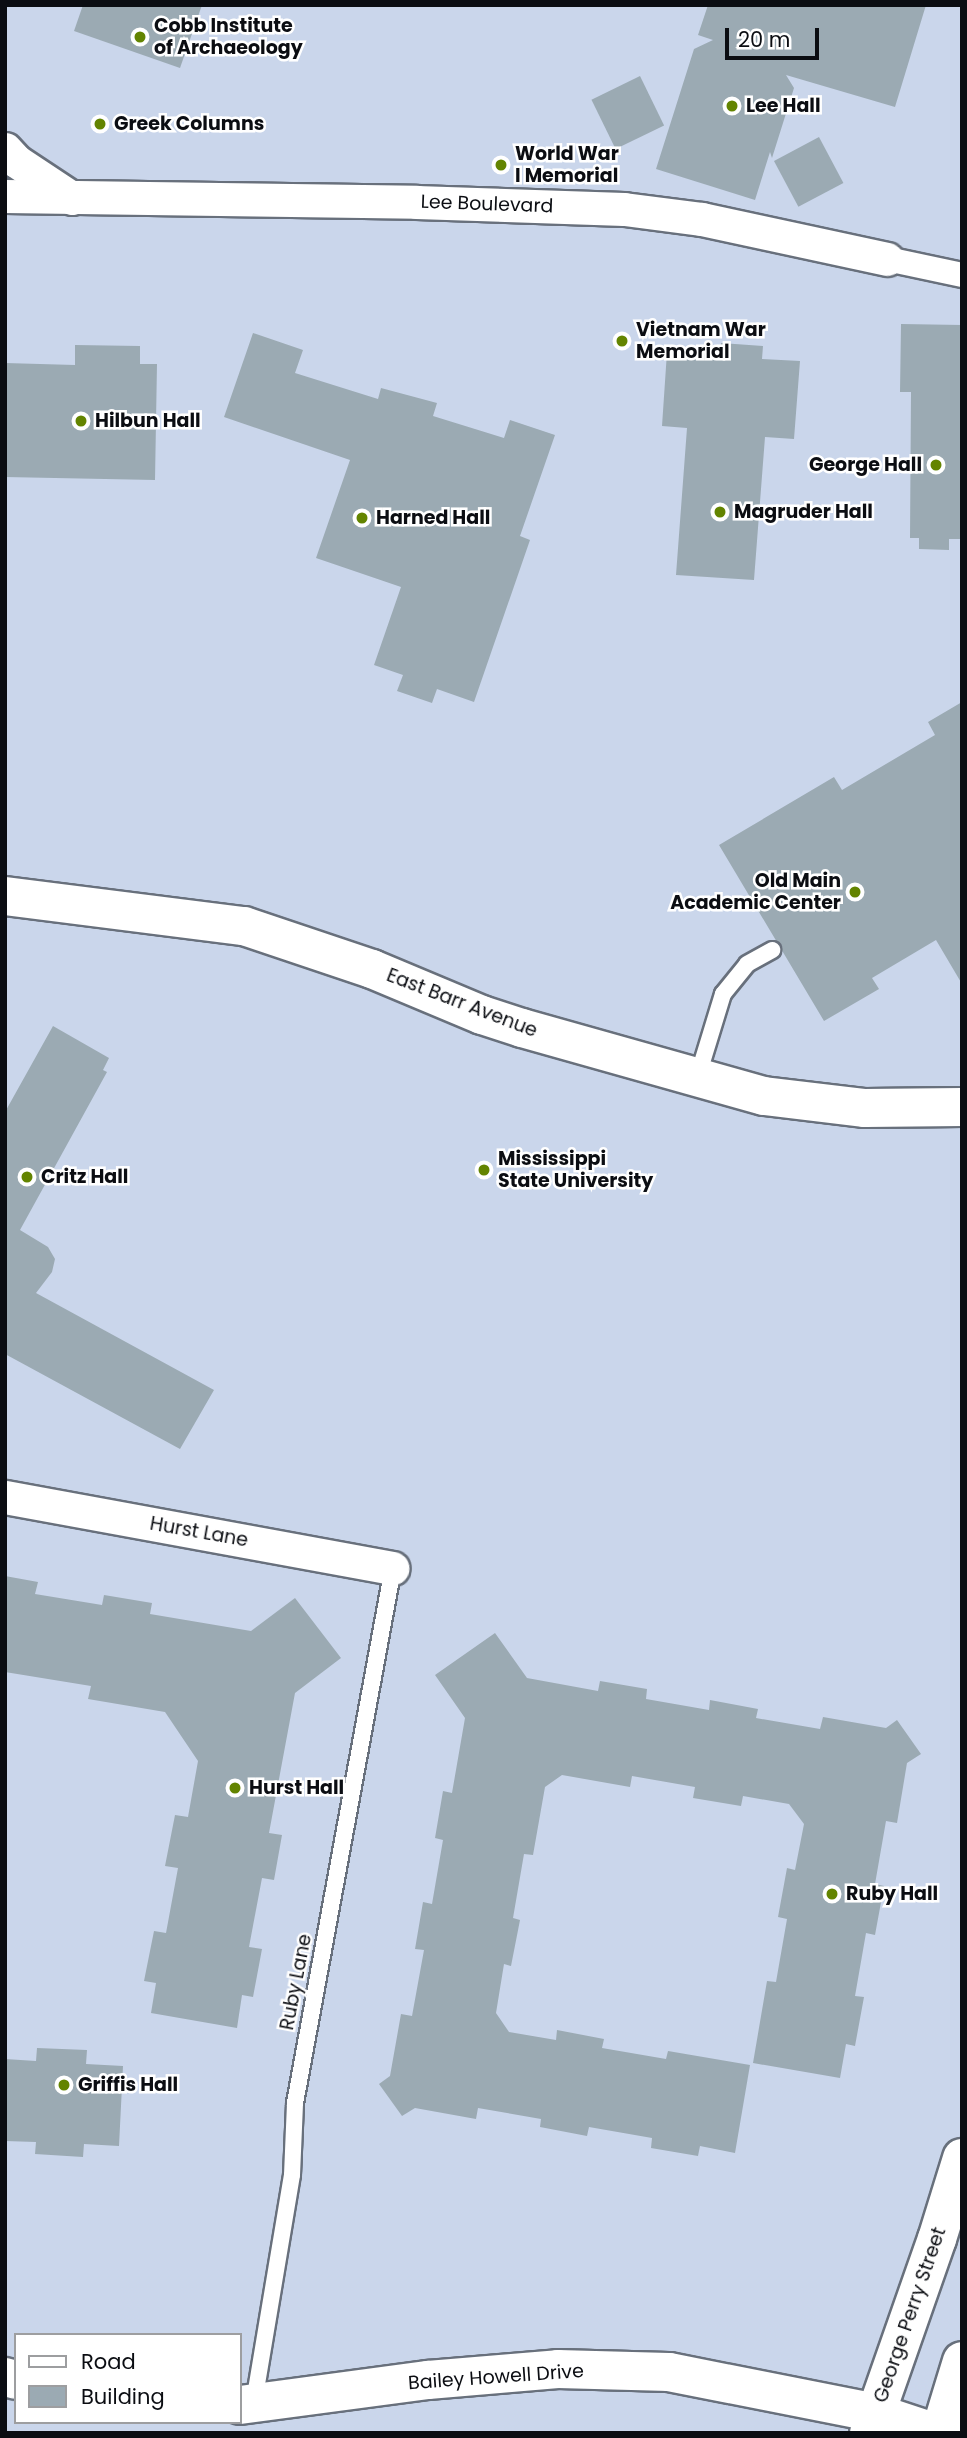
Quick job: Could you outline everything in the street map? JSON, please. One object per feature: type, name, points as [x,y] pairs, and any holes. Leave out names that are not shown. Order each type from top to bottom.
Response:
[{"type":"street","points":[[5,149],[16,161],[72,198]]},
{"type":"street","name":"Lee Boulevard","points":[[5,196],[416,202],[624,209],[702,219],[962,275]]},
{"type":"street","name":"East Barr Avenue","points":[[5,896],[244,926],[372,969],[482,1015],[697,1079],[764,1096],[865,1108],[962,1107]]},
{"type":"street","name":"Hurst Lane","points":[[5,1497],[393,1567]]},
{"type":"street","name":"George Perry Street","points":[[872,2423],[937,2239],[962,2158]]},
{"type":"street","points":[[938,2433],[962,2361]]},
{"type":"street","name":"Bailey Howell Drive","points":[[247,2405],[428,2380],[558,2369],[669,2372],[872,2423],[938,2433]]},
{"type":"lane","points":[[697,1079],[723,994],[747,964],[772,950]]},
{"type":"lane","name":"Ruby Lane","points":[[247,2405],[292,2175],[295,2103],[393,1567]]},
{"type":"shaded area","name":"Mississippi State University","points":[[5,5],[962,5],[962,2433],[5,2433]]},
{"type":"building","name":"Cobb Institute of Archaeology","points":[[83,5],[202,5],[180,68],[74,31]]},
{"type":"building","name":"Lee Hall","points":[[708,5],[926,5],[895,107],[786,75],[794,88],[772,158],[770,152],[755,200],[656,169],[694,49],[713,40],[698,35]]},
{"type":"building","points":[[640,76],[664,125],[616,149],[591,100]]},
{"type":"building","points":[[819,137],[843,183],[798,207],[774,161]]},
{"type":"building","name":"George Hall","points":[[901,324],[962,325],[960,539],[949,539],[949,550],[919,549],[919,538],[910,538],[911,392],[900,392]]},
{"type":"building","name":"Harned Hall","points":[[253,333],[303,350],[295,373],[378,399],[381,388],[437,403],[433,416],[504,438],[510,420],[555,435],[520,536],[530,540],[474,702],[437,689],[432,703],[397,691],[403,675],[374,665],[401,587],[316,558],[350,460],[224,417]]},
{"type":"building","name":"Magruder Hall","points":[[721,343],[763,346],[762,359],[800,361],[794,439],[765,437],[754,580],[676,575],[687,428],[662,426],[667,352],[720,356]]},
{"type":"building","name":"Hilbun Hall","points":[[75,345],[140,346],[140,364],[157,364],[155,480],[5,477],[5,363],[75,365]]},
{"type":"building","name":"Old Main Academic Center","points":[[962,702],[962,984],[936,940],[872,978],[879,989],[824,1021],[719,845],[834,777],[842,790],[935,735],[928,722]]},
{"type":"building","name":"Critz Hall","points":[[53,1026],[109,1058],[103,1070],[107,1072],[20,1230],[48,1247],[55,1259],[52,1272],[36,1293],[214,1390],[180,1449],[5,1354],[5,1112]]},
{"type":"building","name":"Hurst Hall","points":[[5,1576],[38,1582],[35,1594],[102,1605],[104,1595],[152,1603],[150,1614],[251,1631],[295,1598],[341,1658],[295,1693],[269,1833],[282,1835],[274,1880],[262,1878],[249,1947],[262,1949],[253,1997],[242,1995],[237,2028],[151,2013],[156,1983],[144,1981],[154,1931],[166,1933],[178,1868],[165,1866],[175,1815],[188,1817],[198,1761],[165,1712],[88,1699],[91,1686],[5,1672]]},
{"type":"building","name":"Ruby Hall","points":[[495,1633],[527,1678],[598,1691],[600,1681],[647,1689],[646,1699],[709,1710],[710,1700],[758,1709],[756,1718],[820,1729],[823,1717],[886,1728],[897,1720],[921,1754],[907,1763],[897,1823],[886,1821],[875,1884],[884,1886],[875,1935],[866,1933],[855,1996],[864,1997],[855,2046],[846,2044],[840,2078],[753,2063],[767,1981],[776,1982],[787,1919],[778,1917],[787,1868],[795,1870],[804,1824],[789,1804],[743,1796],[741,1806],[693,1798],[695,1787],[632,1776],[630,1787],[562,1775],[545,1787],[533,1855],[524,1854],[513,1918],[520,1920],[511,1966],[504,1964],[496,2013],[509,2032],[556,2040],[557,2030],[604,2039],[602,2048],[666,2059],[668,2051],[750,2065],[735,2153],[700,2146],[698,2156],[651,2148],[652,2138],[589,2127],[587,2136],[540,2127],[541,2119],[478,2108],[476,2119],[415,2108],[402,2116],[379,2084],[390,2076],[401,2014],[412,2016],[424,1950],[415,1949],[423,1902],[432,1904],[443,1840],[435,1838],[443,1791],[452,1793],[465,1718],[435,1675]]},
{"type":"building","name":"Griffis Hall","points":[[37,2048],[87,2050],[86,2064],[123,2066],[119,2146],[84,2144],[83,2157],[35,2154],[36,2142],[5,2141],[5,2059],[36,2061]]},
{"type":"place","name":"Cobb Institute of Archaeology","points":[[140,37]]},
{"type":"place","name":"Lee Hall","points":[[732,106]]},
{"type":"place","name":"Greek Columns","points":[[100,124]]},
{"type":"place","name":"World War I Memorial","points":[[501,165]]},
{"type":"place","name":"Vietnam War Memorial","points":[[622,341]]},
{"type":"place","name":"Hilbun Hall","points":[[81,421]]},
{"type":"place","name":"George Hall","points":[[936,465]]},
{"type":"place","name":"Magruder Hall","points":[[720,512]]},
{"type":"place","name":"Harned Hall","points":[[362,518]]},
{"type":"place","name":"Old Main Academic Center","points":[[855,892]]},
{"type":"place","name":"Mississippi State University","points":[[484,1170]]},
{"type":"place","name":"Critz Hall","points":[[27,1177]]},
{"type":"place","name":"Hurst Hall","points":[[235,1788]]},
{"type":"place","name":"Ruby Hall","points":[[832,1894]]},
{"type":"place","name":"Griffis Hall","points":[[64,2085]]}]
